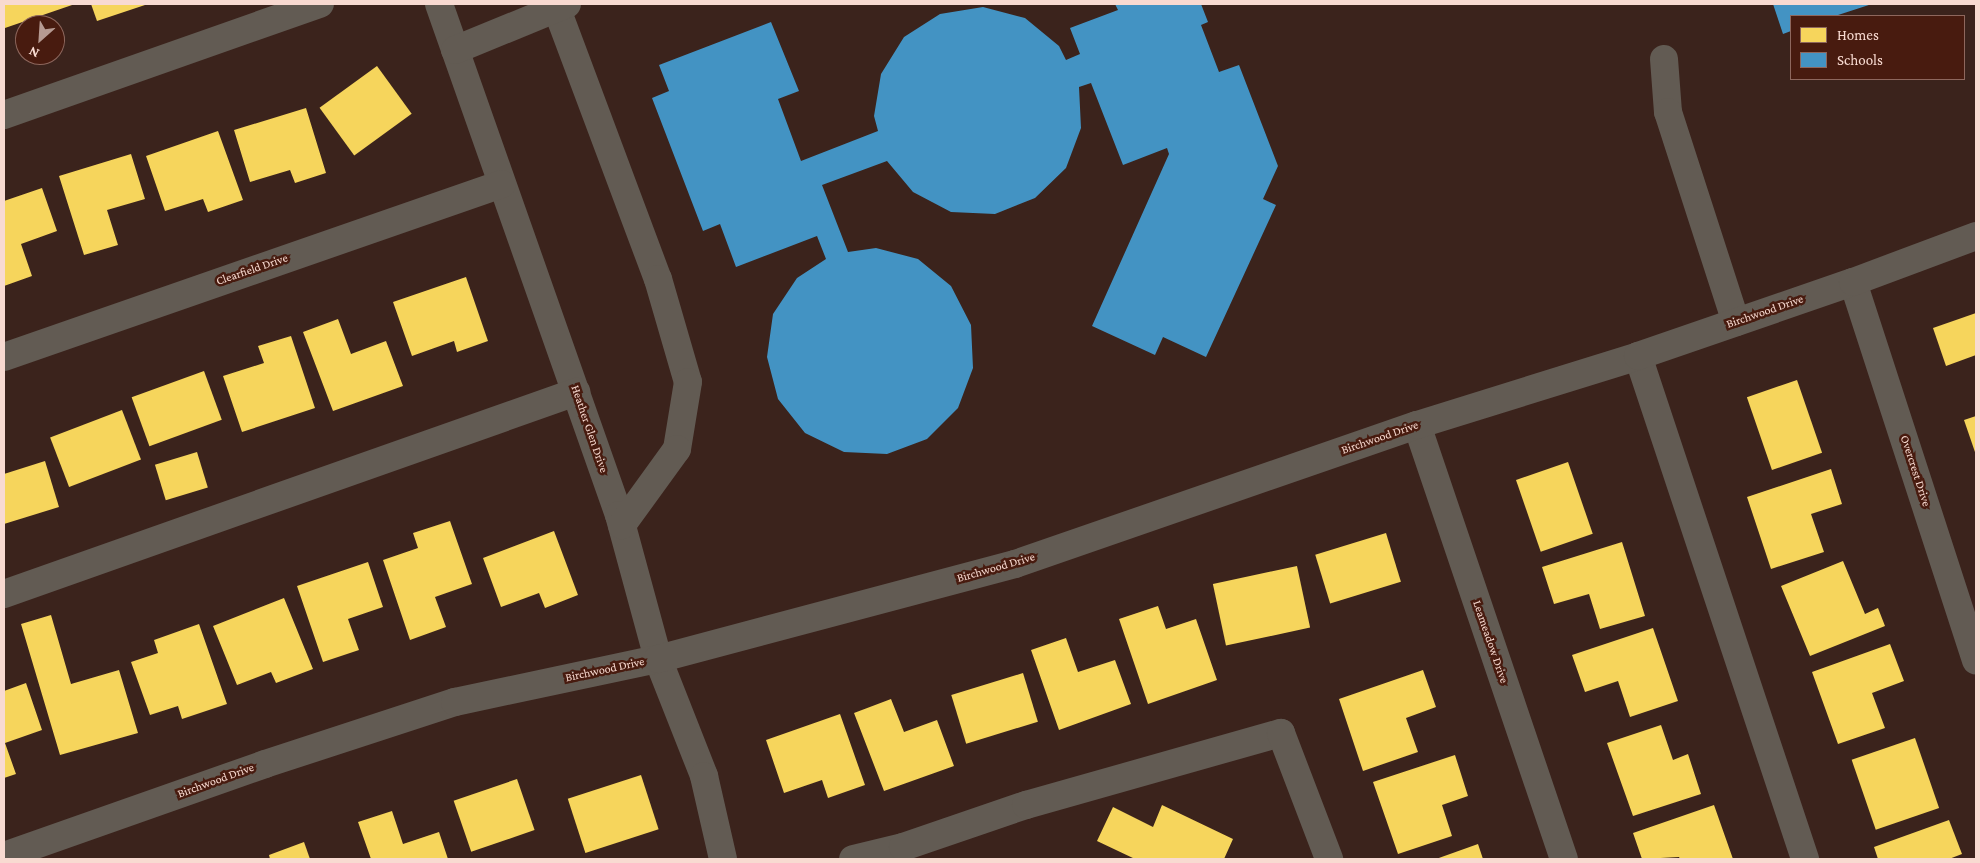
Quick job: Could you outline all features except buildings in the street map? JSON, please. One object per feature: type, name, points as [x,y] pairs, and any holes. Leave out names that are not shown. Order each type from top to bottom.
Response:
[{"type":"street","points":[[4,115],[320,4]]},
{"type":"street","name":"Heather Glen Drive","points":[[439,4],[622,525],[658,659],[704,776],[723,859]]},
{"type":"street","points":[[455,50],[559,5],[658,279],[688,382],[677,449],[622,525]]},
{"type":"street","points":[[1664,58],[1668,112],[1736,322]]},
{"type":"street","name":"Clearfield Drive","points":[[4,357],[502,184]]},
{"type":"street","name":"Birchwood Drive","points":[[4,856],[265,764],[455,702],[658,659],[1015,564],[1417,425],[1638,356],[1853,282],[1976,236]]},
{"type":"street","name":"Overcrest Drive","points":[[1853,282],[1976,660]]},
{"type":"street","points":[[1638,356],[1805,859]]},
{"type":"street","points":[[4,594],[576,392]]},
{"type":"street","name":"Leameadow Drive","points":[[1417,425],[1564,859]]},
{"type":"street","points":[[852,859],[903,847],[1026,805],[1281,733],[1329,859]]}]
